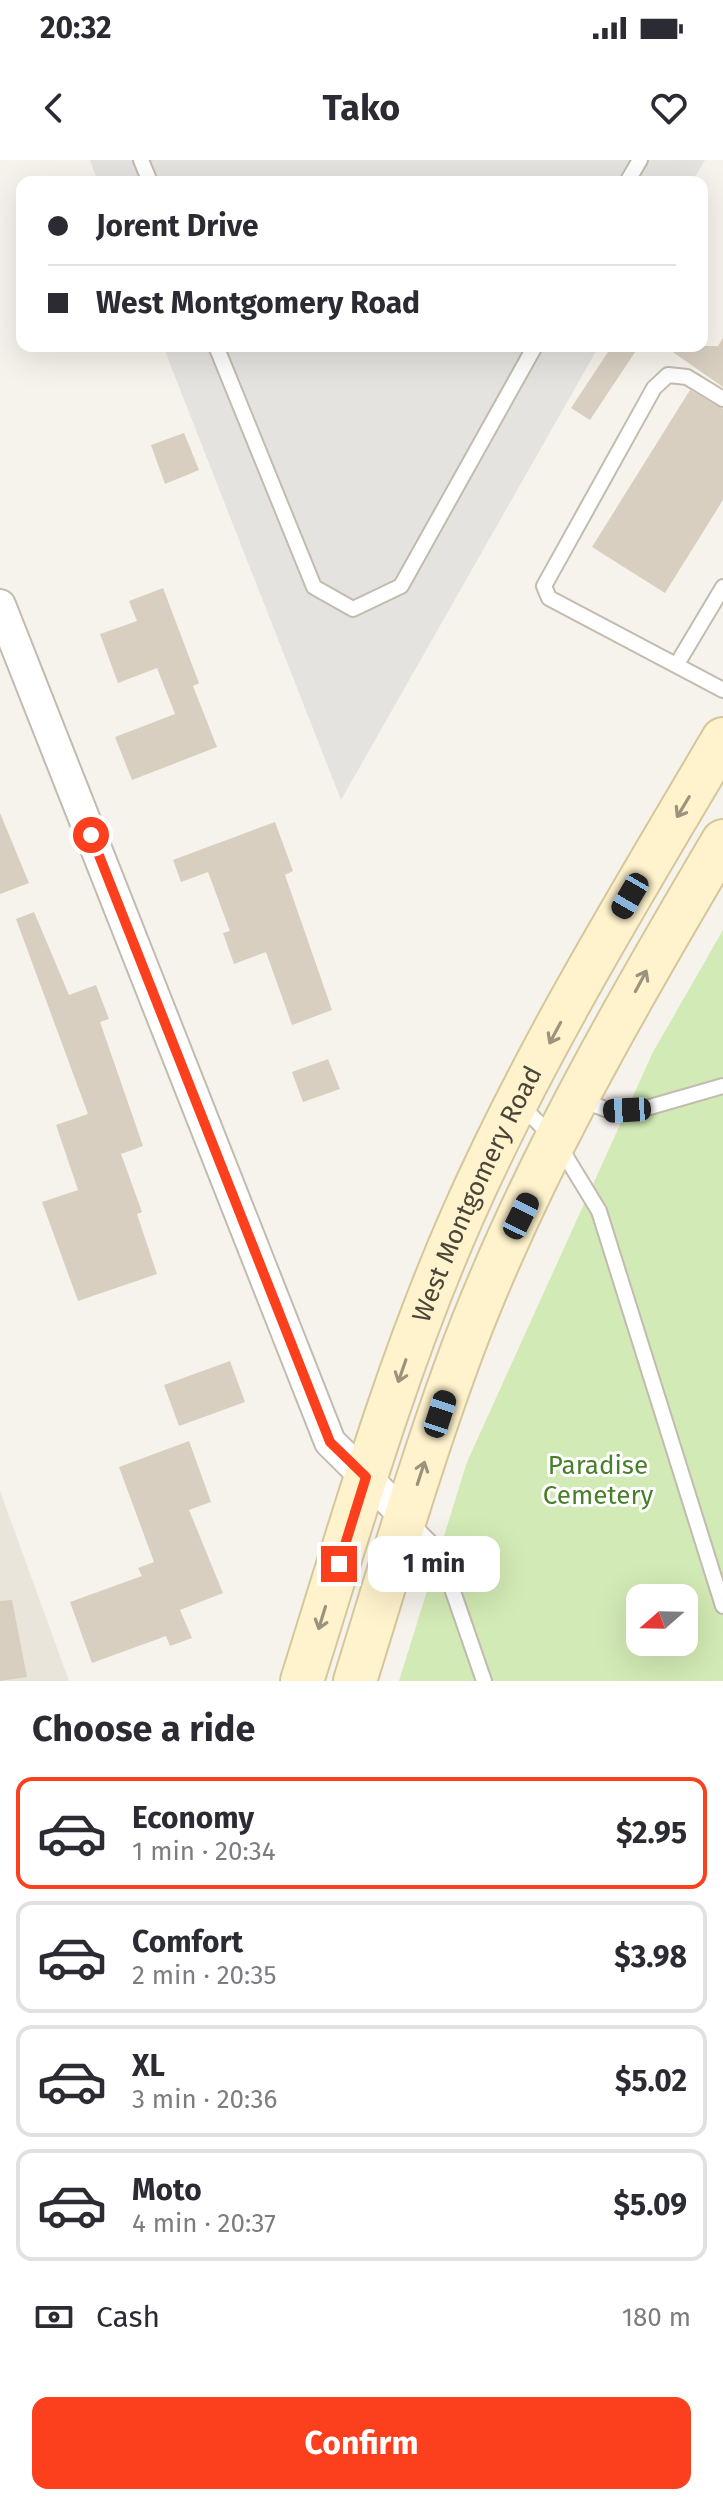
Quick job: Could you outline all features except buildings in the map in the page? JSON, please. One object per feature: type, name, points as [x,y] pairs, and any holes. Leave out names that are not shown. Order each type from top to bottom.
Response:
[{"type":"main road","name":"West Montgomery Road","points":[[302,1681],[366,1477],[414,1338],[462,1217],[518,1102],[600,949],[723,739]]},
{"type":"main road","name":"West Montgomery Road","points":[[355,1681],[457,1363],[509,1240],[645,972],[723,841]]},
{"type":"street","points":[[0,605],[330,1442],[406,1517]]},
{"type":"lane","points":[[218,352],[314,587],[353,609],[401,586],[532,352]]},
{"type":"lane","points":[[723,399],[687,377],[668,375],[654,388],[544,586],[549,598],[723,690]]},
{"type":"lane","points":[[677,664],[723,587]]},
{"type":"lane","points":[[580,1098],[610,1111],[643,1109],[723,1086]]},
{"type":"lane","points":[[518,1102],[557,1142],[599,1211],[723,1606]]},
{"type":"lane","points":[[406,1517],[439,1551],[484,1681]]},
{"type":"shaded area","points":[[90,160],[705,160],[696,176],[96,176]]},
{"type":"shaded area","points":[[165,352],[596,352],[341,800]]},
{"type":"shaded area","points":[[0,1491],[69,1681],[0,1681]]},
{"type":"green space","name":"Paradise Cemetery","points":[[723,930],[723,1681],[399,1681],[467,1462],[653,1052]]},
{"type":"route","points":[[91,835],[330,1442],[366,1477],[339,1564]]}]
